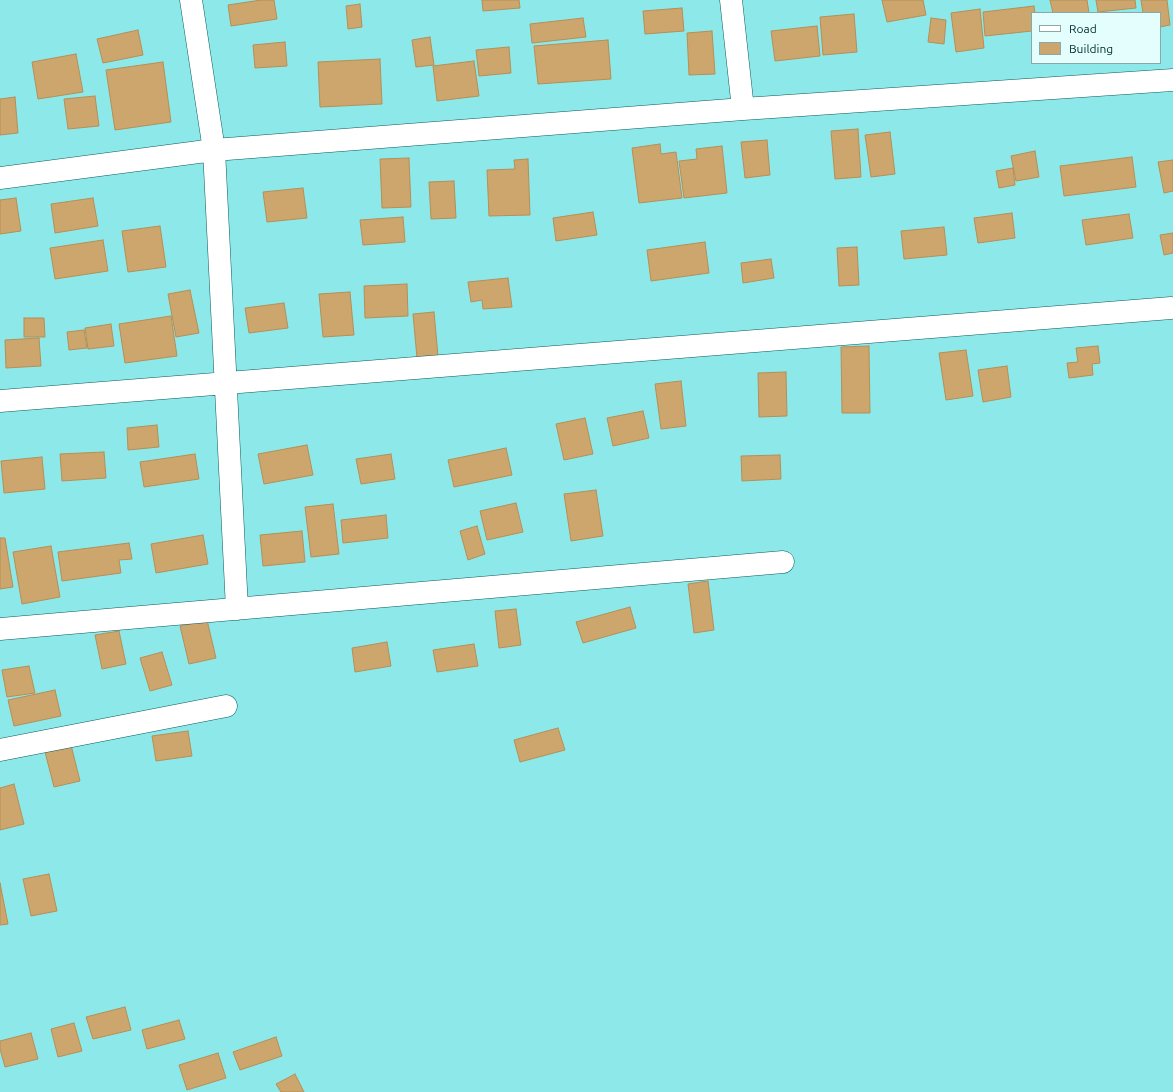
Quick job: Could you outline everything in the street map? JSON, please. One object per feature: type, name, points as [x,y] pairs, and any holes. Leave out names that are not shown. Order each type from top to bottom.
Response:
[{"type":"street","points":[[191,0],[214,150],[227,384],[237,609]]},
{"type":"street","points":[[731,0],[743,109]]},
{"type":"street","points":[[0,178],[214,150],[743,109],[1173,80]]},
{"type":"street","points":[[0,401],[1171,308]]},
{"type":"street","points":[[0,629],[783,562]]},
{"type":"street","points":[[0,750],[226,706]]},
{"type":"building","points":[[261,0],[274,0],[277,19],[231,26],[228,5]]},
{"type":"building","points":[[482,0],[519,0],[520,8],[483,11]]},
{"type":"building","points":[[882,0],[923,0],[926,15],[887,22]]},
{"type":"building","points":[[1050,0],[1087,0],[1089,12],[1053,12]]},
{"type":"building","points":[[1096,0],[1135,0],[1136,8],[1098,12]]},
{"type":"building","points":[[1141,0],[1167,0],[1170,25],[1161,27],[1161,12],[1143,12]]},
{"type":"building","points":[[360,4],[362,27],[348,29],[346,6]]},
{"type":"building","points":[[1034,6],[1035,12],[1031,12],[1031,31],[985,36],[983,12]]},
{"type":"building","points":[[682,8],[684,31],[645,34],[643,11]]},
{"type":"building","points":[[980,9],[984,48],[956,52],[951,13]]},
{"type":"building","points":[[854,14],[857,52],[823,55],[820,17]]},
{"type":"building","points":[[583,18],[586,37],[532,43],[530,24]]},
{"type":"building","points":[[931,18],[946,20],[944,44],[928,42]]},
{"type":"building","points":[[817,26],[820,56],[775,61],[771,31]]},
{"type":"building","points":[[138,30],[143,55],[103,63],[97,39]]},
{"type":"building","points":[[712,31],[715,74],[689,75],[687,33]]},
{"type":"building","points":[[430,37],[434,65],[416,67],[412,40]]},
{"type":"building","points":[[608,40],[611,79],[538,84],[534,46]]},
{"type":"building","points":[[285,42],[287,66],[255,68],[253,45]]},
{"type":"building","points":[[509,47],[511,73],[479,76],[476,50]]},
{"type":"building","points":[[76,54],[83,92],[38,99],[32,62]]},
{"type":"building","points":[[380,59],[382,104],[320,107],[318,62]]},
{"type":"building","points":[[474,61],[479,96],[437,101],[433,66]]},
{"type":"building","points":[[163,62],[171,122],[115,130],[106,70]]},
{"type":"building","points":[[95,96],[99,126],[68,129],[64,99]]},
{"type":"building","points":[[15,97],[18,133],[0,135],[0,99]]},
{"type":"building","points":[[858,129],[861,177],[835,179],[831,131]]},
{"type":"building","points":[[890,132],[895,174],[871,177],[865,135]]},
{"type":"building","points":[[767,140],[770,175],[745,178],[741,142]]},
{"type":"building","points":[[660,144],[661,154],[676,152],[682,198],[639,203],[632,148]]},
{"type":"building","points":[[722,146],[727,193],[684,198],[679,161],[697,159],[696,149]]},
{"type":"building","points":[[1035,151],[1039,177],[1016,181],[1011,156]]},
{"type":"building","points":[[1132,157],[1136,187],[1064,196],[1060,166]]},
{"type":"building","points":[[409,158],[411,207],[382,208],[380,159]]},
{"type":"building","points":[[528,159],[530,215],[489,216],[487,170],[515,169],[514,160]]},
{"type":"building","points":[[1173,160],[1173,191],[1164,193],[1158,162]]},
{"type":"building","points":[[1013,168],[1015,185],[999,188],[996,171]]},
{"type":"building","points":[[454,181],[456,218],[431,219],[429,182]]},
{"type":"building","points":[[303,188],[307,218],[267,222],[263,192]]},
{"type":"building","points":[[16,198],[21,231],[0,234],[0,200]]},
{"type":"building","points":[[93,198],[98,226],[55,233],[51,204]]},
{"type":"building","points":[[593,212],[597,235],[556,241],[553,218]]},
{"type":"building","points":[[1012,213],[1015,238],[978,243],[974,218]]},
{"type":"building","points":[[1129,214],[1133,238],[1086,245],[1082,220]]},
{"type":"building","points":[[403,217],[405,242],[363,245],[360,220]]},
{"type":"building","points":[[160,226],[166,267],[128,272],[122,231]]},
{"type":"building","points":[[944,227],[947,255],[904,259],[901,231]]},
{"type":"building","points":[[1173,233],[1173,253],[1164,255],[1160,235]]},
{"type":"building","points":[[103,240],[108,271],[55,279],[50,248]]},
{"type":"building","points":[[705,242],[709,273],[651,281],[647,250]]},
{"type":"building","points":[[857,247],[859,285],[839,286],[837,248]]},
{"type":"building","points":[[771,259],[774,278],[743,283],[741,263]]},
{"type":"building","points":[[508,278],[512,307],[483,309],[482,300],[471,302],[468,282]]},
{"type":"building","points":[[407,284],[408,316],[365,318],[364,286]]},
{"type":"building","points":[[190,290],[199,333],[176,337],[168,294]]},
{"type":"building","points":[[350,292],[354,335],[323,337],[319,294]]},
{"type":"building","points":[[284,303],[288,328],[249,333],[245,308]]},
{"type":"building","points":[[434,312],[438,356],[417,358],[413,314]]},
{"type":"building","points":[[171,316],[177,356],[125,363],[119,324]]},
{"type":"building","points":[[24,318],[44,318],[45,337],[24,337]]},
{"type":"building","points":[[111,324],[114,346],[88,349],[85,328]]},
{"type":"building","points":[[84,330],[87,348],[69,350],[67,332]]},
{"type":"building","points":[[39,338],[41,366],[6,368],[5,340]]},
{"type":"building","points":[[869,346],[870,413],[842,413],[841,347]]},
{"type":"building","points":[[1098,346],[1100,363],[1092,364],[1093,375],[1069,378],[1067,363],[1078,362],[1076,348]]},
{"type":"building","points":[[966,350],[973,396],[946,400],[939,353]]},
{"type":"building","points":[[1007,366],[1011,397],[983,402],[978,370]]},
{"type":"building","points":[[786,372],[787,416],[759,417],[758,373]]},
{"type":"building","points":[[681,381],[686,426],[661,429],[655,384]]},
{"type":"building","points":[[643,411],[649,438],[613,446],[607,418]]},
{"type":"building","points":[[585,418],[593,454],[564,460],[556,424]]},
{"type":"building","points":[[157,425],[159,447],[128,450],[127,428]]},
{"type":"building","points":[[307,445],[313,475],[264,484],[258,454]]},
{"type":"building","points":[[506,448],[512,475],[454,487],[448,460]]},
{"type":"building","points":[[104,452],[106,478],[62,481],[60,454]]},
{"type":"building","points":[[195,454],[199,479],[144,487],[140,462]]},
{"type":"building","points":[[391,454],[395,479],[361,484],[356,459]]},
{"type":"building","points":[[780,455],[781,479],[742,481],[741,456]]},
{"type":"building","points":[[42,457],[45,489],[4,493],[1,461]]},
{"type":"building","points":[[596,490],[603,536],[571,541],[564,494]]},
{"type":"building","points":[[516,503],[523,532],[487,540],[480,511]]},
{"type":"building","points":[[333,504],[339,554],[311,557],[305,507]]},
{"type":"building","points":[[386,515],[388,538],[343,543],[341,520]]},
{"type":"building","points":[[477,526],[485,554],[468,560],[460,531]]},
{"type":"building","points":[[302,531],[305,562],[263,566],[260,535]]},
{"type":"building","points":[[203,535],[208,564],[156,573],[151,544]]},
{"type":"building","points":[[0,538],[5,538],[13,587],[0,589]]},
{"type":"building","points":[[129,543],[132,559],[119,560],[121,573],[62,581],[58,552]]},
{"type":"building","points":[[51,546],[60,597],[22,604],[13,552]]},
{"type":"building","points":[[708,581],[714,630],[694,633],[688,584]]},
{"type":"building","points":[[630,607],[636,628],[583,643],[576,622]]},
{"type":"building","points":[[516,609],[521,645],[499,648],[495,611]]},
{"type":"building","points":[[207,620],[216,658],[189,664],[180,626]]},
{"type":"building","points":[[119,631],[126,664],[102,669],[95,635]]},
{"type":"building","points":[[387,642],[391,666],[355,672],[352,648]]},
{"type":"building","points":[[474,644],[478,666],[437,672],[433,650]]},
{"type":"building","points":[[162,652],[172,685],[150,691],[140,658]]},
{"type":"building","points":[[29,666],[35,693],[7,697],[2,670]]},
{"type":"building","points":[[55,690],[61,716],[14,726],[8,700]]},
{"type":"building","points":[[558,728],[565,750],[520,762],[514,740]]},
{"type":"building","points":[[188,731],[192,756],[156,761],[152,736]]},
{"type":"building","points":[[71,745],[80,781],[54,787],[45,752]]},
{"type":"building","points":[[14,784],[24,824],[0,830],[0,788]]},
{"type":"building","points":[[49,874],[57,911],[31,916],[23,879]]},
{"type":"building","points":[[0,883],[8,924],[0,925]]},
{"type":"building","points":[[125,1007],[131,1030],[93,1039],[86,1017]]},
{"type":"building","points":[[179,1020],[185,1039],[147,1049],[142,1030]]},
{"type":"building","points":[[74,1023],[82,1051],[58,1057],[51,1029]]},
{"type":"building","points":[[31,1033],[38,1059],[5,1067],[0,1049],[0,1041]]},
{"type":"building","points":[[276,1037],[282,1056],[240,1070],[233,1052]]},
{"type":"building","points":[[218,1053],[226,1078],[187,1090],[179,1065]]},
{"type":"building","points":[[295,1074],[304,1092],[281,1092],[276,1084]]}]
